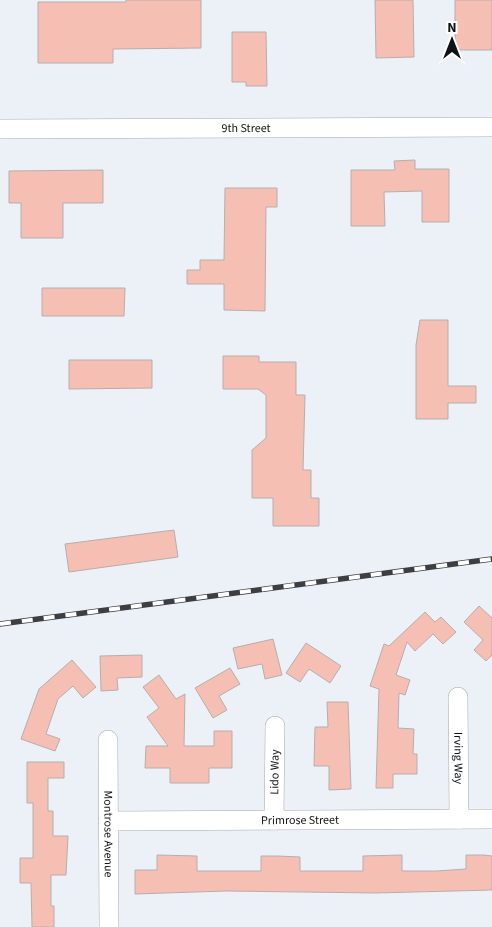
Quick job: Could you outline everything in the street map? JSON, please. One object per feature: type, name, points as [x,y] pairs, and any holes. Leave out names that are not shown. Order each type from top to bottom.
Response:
[{"type":"street","name":"9th Street","points":[[0,129],[492,127]]},
{"type":"street","name":"Irving Way","points":[[458,697],[459,819]]},
{"type":"street","name":"Lido Way","points":[[274,820],[275,726]]},
{"type":"street","name":"Montrose Avenue","points":[[108,740],[109,927]]},
{"type":"street","name":"Primrose Street","points":[[108,820],[492,819]]},
{"type":"building","points":[[126,0],[201,0],[201,48],[113,49],[113,63],[38,63],[38,2],[126,2]]},
{"type":"building","points":[[375,0],[413,0],[414,57],[376,58]]},
{"type":"building","points":[[455,0],[492,0],[492,50],[455,50]]},
{"type":"building","points":[[232,32],[266,32],[267,86],[246,86],[246,82],[232,82]]},
{"type":"building","points":[[415,160],[415,169],[449,169],[449,222],[422,222],[422,191],[384,192],[385,226],[351,226],[351,170],[395,170],[394,161]]},
{"type":"building","points":[[103,170],[103,203],[63,203],[63,238],[21,238],[21,203],[9,203],[9,171]]},
{"type":"building","points":[[225,188],[277,188],[277,207],[266,207],[265,311],[224,310],[224,284],[187,284],[187,270],[200,270],[200,260],[224,260]]},
{"type":"building","points":[[42,288],[125,288],[124,316],[42,316]]},
{"type":"building","points":[[420,320],[448,320],[448,386],[476,386],[476,403],[448,403],[448,419],[416,419],[416,345]]},
{"type":"building","points":[[223,356],[259,356],[259,362],[296,362],[296,395],[305,395],[303,470],[311,470],[311,498],[319,498],[319,526],[273,526],[273,498],[252,498],[252,450],[266,438],[266,395],[258,389],[223,389]]},
{"type":"building","points":[[69,360],[152,360],[152,388],[69,389]]},
{"type":"building","points":[[174,530],[178,557],[69,572],[65,544]]},
{"type":"building","points":[[479,606],[492,618],[492,655],[486,661],[474,650],[483,640],[464,622]]},
{"type":"building","points":[[425,612],[435,622],[441,617],[456,632],[443,644],[433,634],[415,651],[407,642],[396,675],[410,680],[405,695],[399,693],[398,728],[414,729],[413,754],[417,754],[417,774],[393,774],[393,788],[376,788],[379,689],[370,686],[384,644],[389,646]]},
{"type":"building","points":[[273,639],[282,675],[265,679],[262,664],[238,669],[233,648]]},
{"type":"building","points":[[306,643],[341,666],[330,683],[309,669],[300,682],[286,673]]},
{"type":"building","points":[[142,655],[142,677],[117,678],[118,690],[101,691],[100,656]]},
{"type":"building","points":[[72,660],[96,687],[83,698],[73,686],[58,699],[46,734],[60,739],[55,751],[21,739],[39,689]]},
{"type":"building","points":[[230,668],[240,684],[219,696],[227,710],[213,718],[195,688]]},
{"type":"building","points":[[159,675],[176,699],[185,694],[184,746],[214,746],[214,731],[232,731],[232,768],[209,768],[209,783],[170,783],[170,768],[145,768],[146,746],[168,746],[147,717],[159,708],[143,687]]},
{"type":"building","points":[[327,702],[348,702],[351,789],[329,790],[329,766],[314,766],[315,727],[328,727]]},
{"type":"building","points":[[27,762],[64,762],[64,778],[48,778],[48,811],[53,811],[53,836],[68,836],[66,875],[51,875],[51,906],[54,906],[54,927],[32,927],[31,883],[20,883],[20,858],[33,858],[33,803],[27,803]]},
{"type":"building","points":[[157,855],[197,856],[197,871],[261,871],[261,856],[278,856],[300,857],[300,871],[363,871],[363,856],[402,855],[402,871],[437,871],[466,869],[466,855],[484,855],[492,856],[492,890],[376,893],[226,891],[135,894],[135,870],[157,870]]},
{"type":"railway","points":[[0,624],[492,559]]}]
